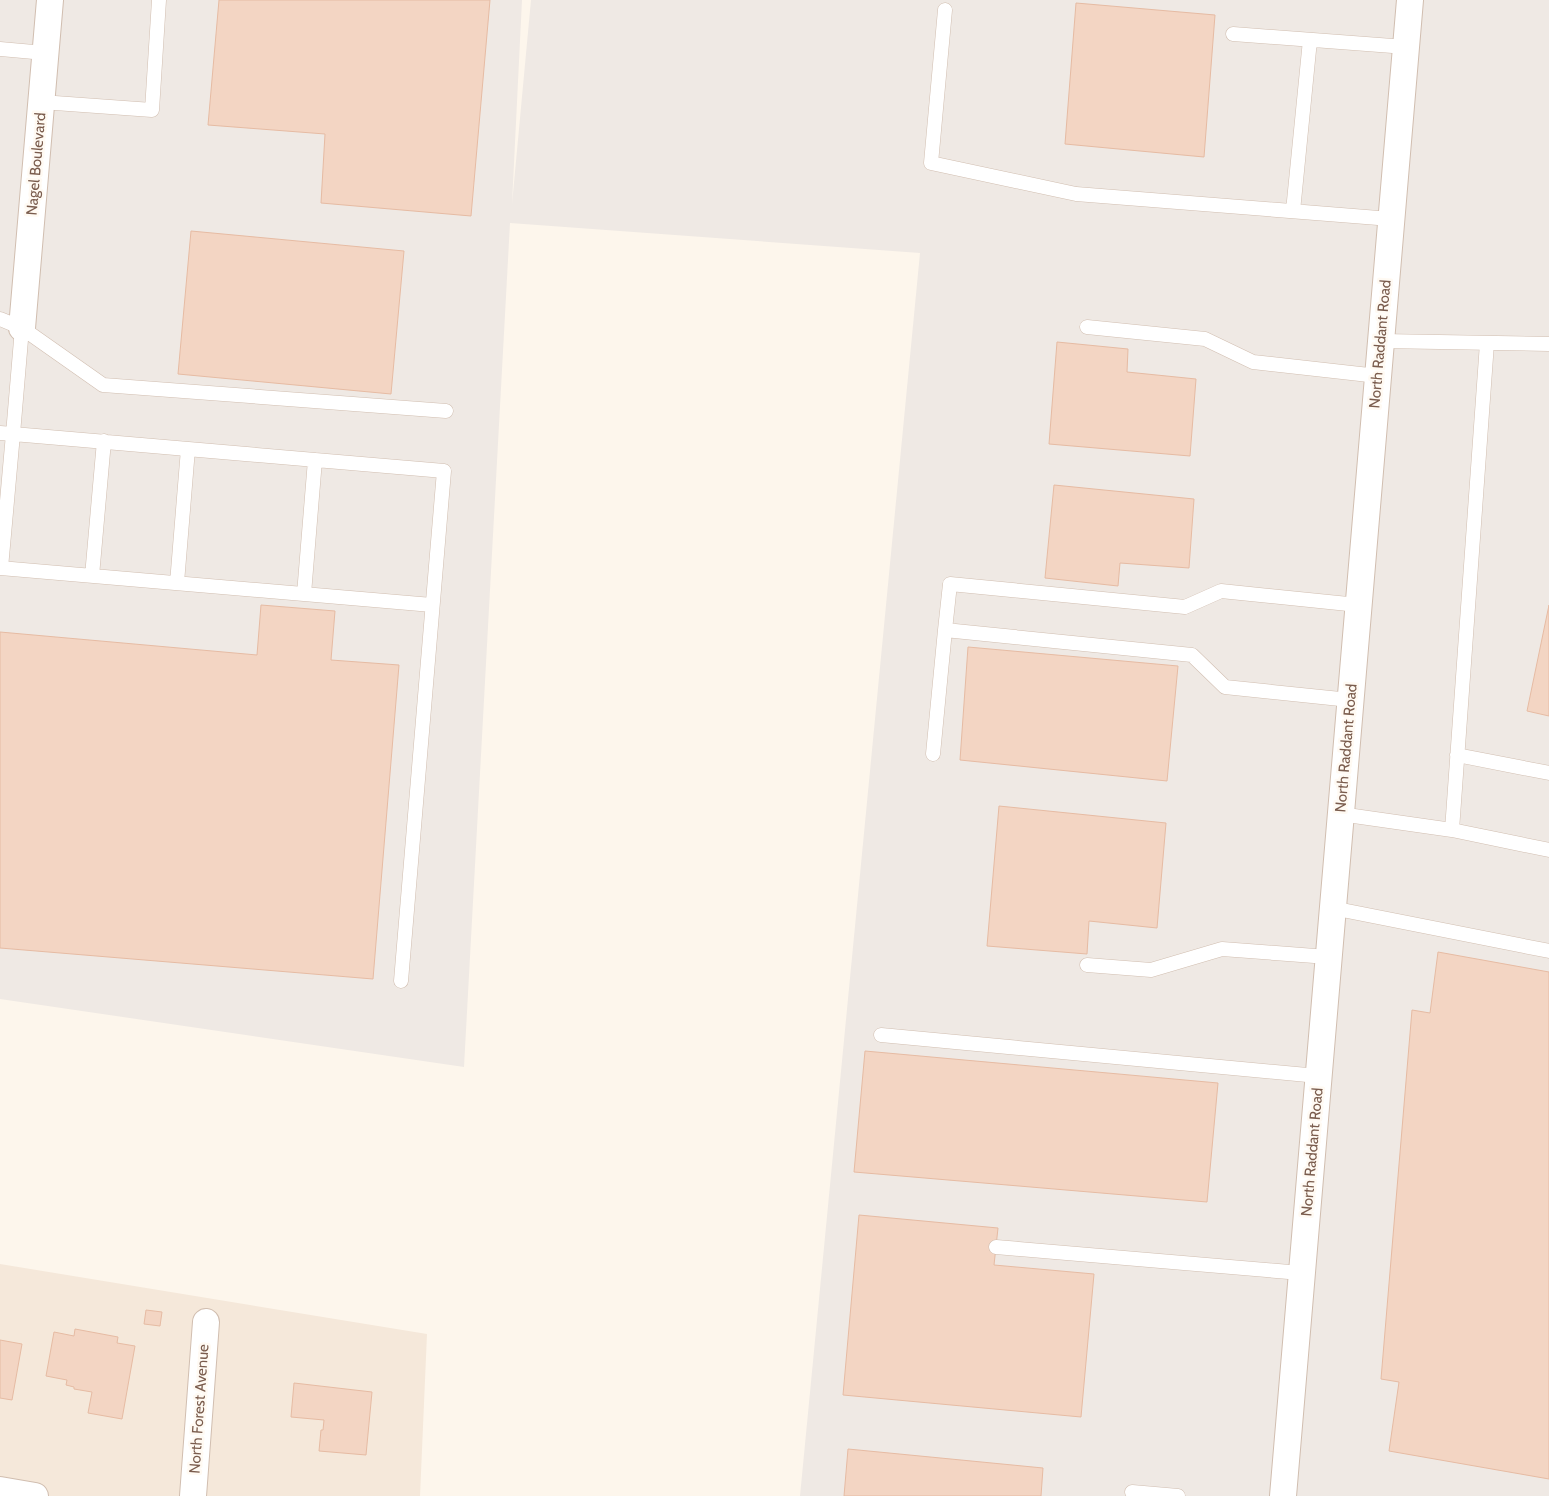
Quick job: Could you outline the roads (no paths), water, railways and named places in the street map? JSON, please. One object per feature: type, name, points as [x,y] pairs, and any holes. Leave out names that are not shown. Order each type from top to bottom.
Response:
[{"type":"street","name":"Nagel Boulevard","points":[[11,324],[41,102],[50,0]]},
{"type":"street","name":"North Raddant Road","points":[[1283,1496],[1410,0]]},
{"type":"street","name":"North Forest Avenue","points":[[193,1496],[206,1322]]},
{"type":"street","points":[[0,1490],[36,1496]]},
{"type":"lane","points":[[41,102],[152,110],[159,0]]},
{"type":"lane","points":[[945,10],[931,163],[1076,194],[1391,219]]},
{"type":"lane","points":[[1233,34],[1406,47]]},
{"type":"lane","points":[[1293,211],[1310,40]]},
{"type":"lane","points":[[0,49],[45,53]]},
{"type":"lane","points":[[11,324],[103,385],[446,411]]},
{"type":"lane","points":[[11,324],[0,568],[432,605]]},
{"type":"lane","points":[[1087,327],[1205,339],[1253,362],[1378,376]]},
{"type":"lane","points":[[1381,341],[1549,344]]},
{"type":"lane","points":[[1452,830],[1487,343]]},
{"type":"lane","points":[[6,433],[444,471],[400,981]]},
{"type":"lane","points":[[92,576],[104,442]]},
{"type":"lane","points":[[177,583],[188,449]]},
{"type":"lane","points":[[304,594],[316,460]]},
{"type":"lane","points":[[933,754],[950,584],[1185,608],[1221,591],[1358,605]]},
{"type":"lane","points":[[945,630],[1192,655],[1225,686],[1350,700]]},
{"type":"lane","points":[[1457,755],[1549,773]]},
{"type":"lane","points":[[1340,814],[1452,830],[1549,850]]},
{"type":"lane","points":[[1332,908],[1549,950]]},
{"type":"lane","points":[[1087,965],[1151,970],[1222,949],[1328,957]]},
{"type":"lane","points":[[881,1035],[1318,1076]]},
{"type":"lane","points":[[996,1247],[1301,1273]]},
{"type":"lane","points":[[1132,1492],[1178,1496]]}]
